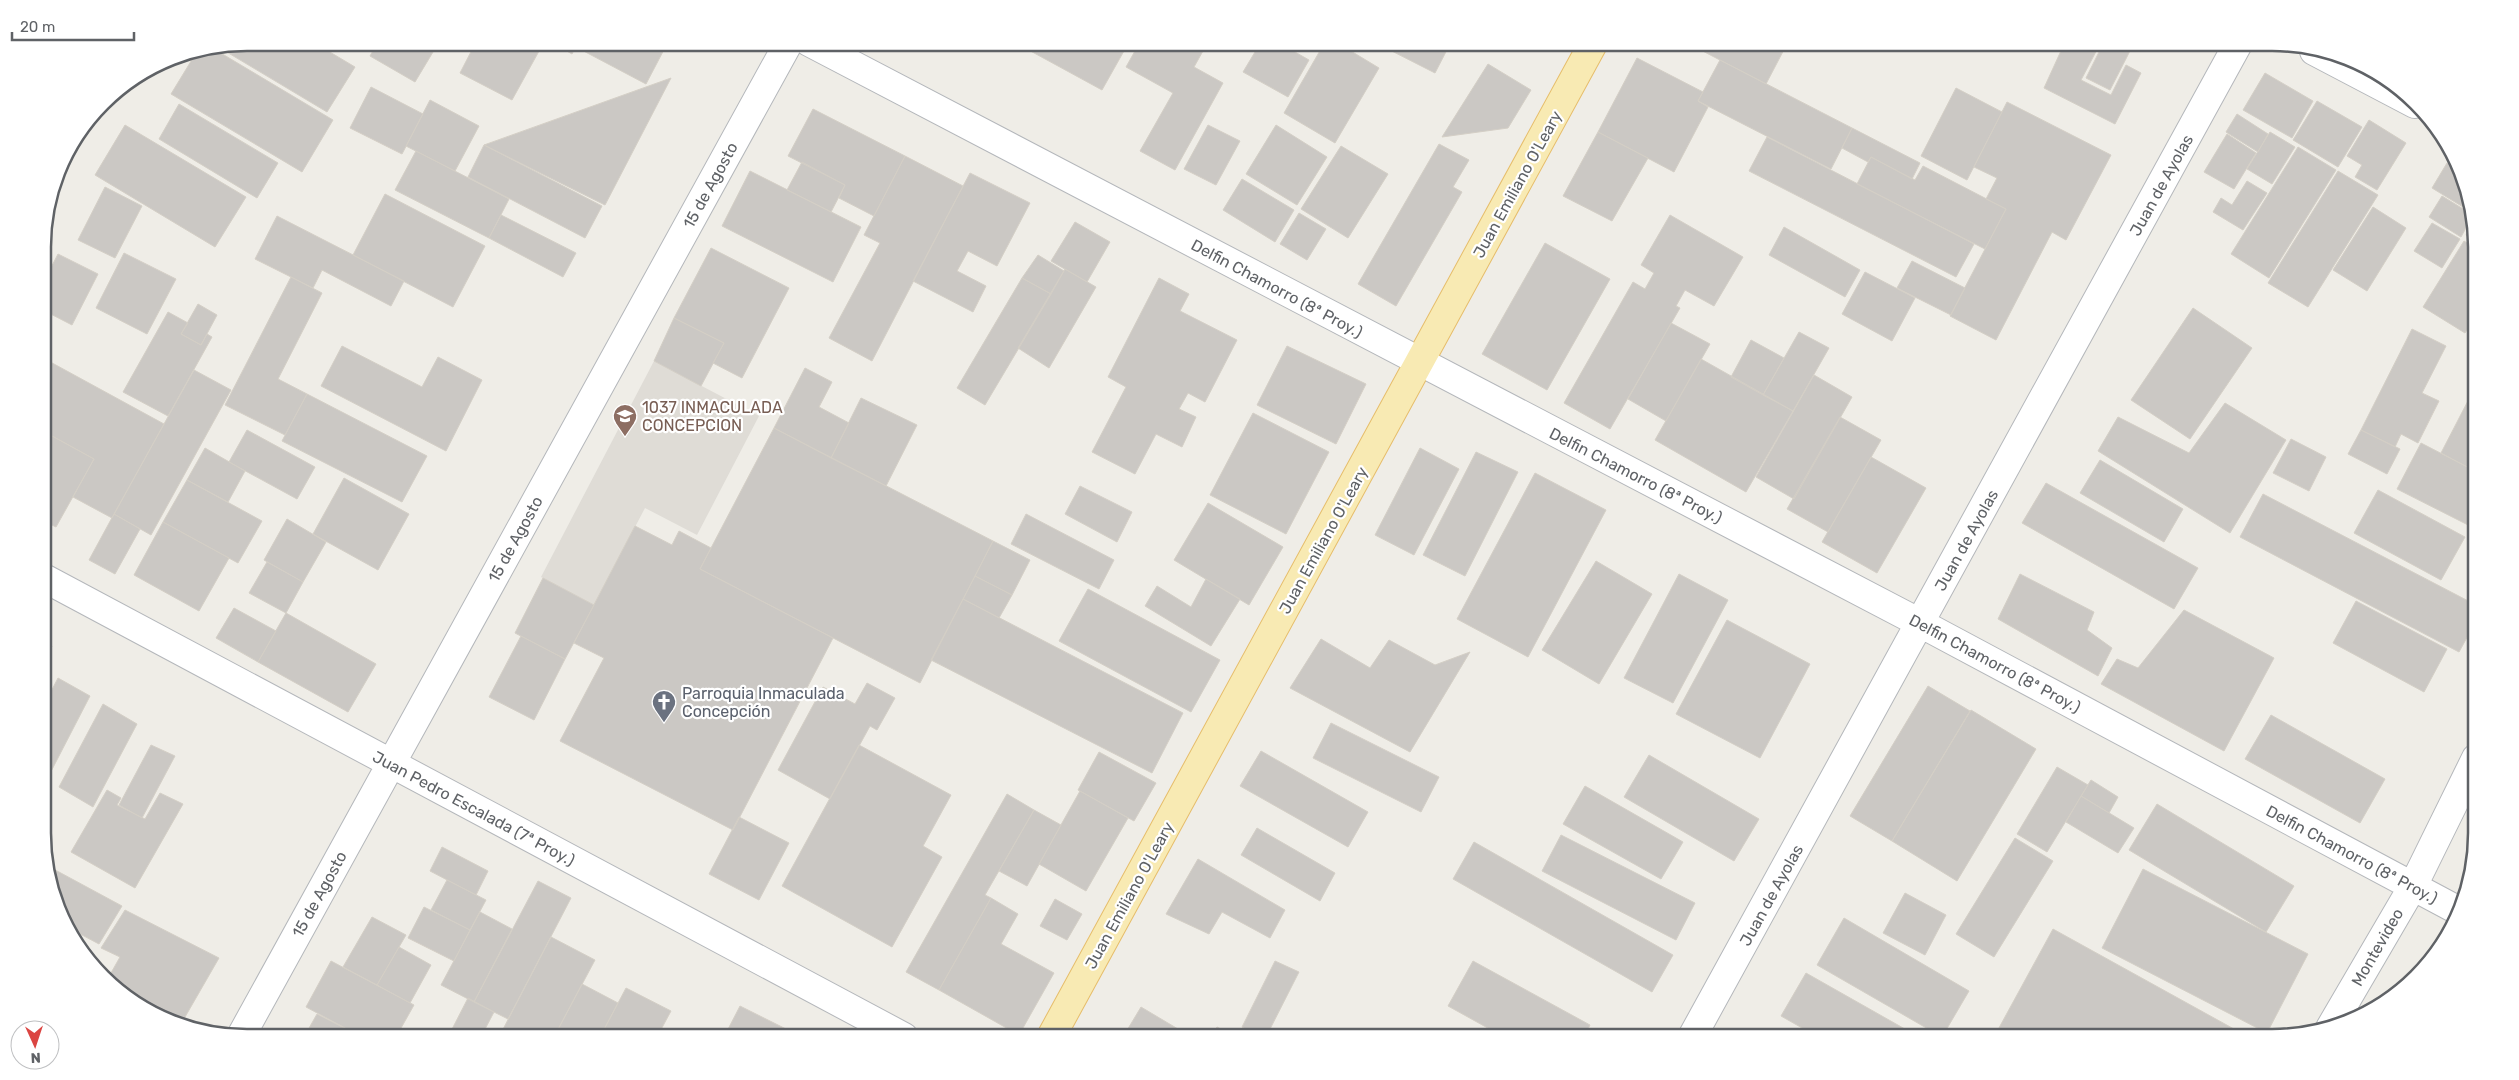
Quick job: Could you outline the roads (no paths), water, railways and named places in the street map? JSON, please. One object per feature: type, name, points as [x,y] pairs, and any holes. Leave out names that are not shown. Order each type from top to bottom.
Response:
[{"type":"main road","name":"Juan Emiliano O'Leary","points":[[1055,1029],[1589,51]]},
{"type":"street","name":"15 de Agosto","points":[[245,1029],[784,51]]},
{"type":"street","name":"Delfin Chamorro (8ª Proy.)","points":[[826,51],[1920,623],[2453,908]]},
{"type":"street","name":"Juan de Ayolas","points":[[1696,1029],[2234,51]]},
{"type":"street","points":[[2335,62],[2387,89]]},
{"type":"street","name":"Juan Pedro Escalada (7ª Proy.)","points":[[51,582],[889,1029]]},
{"type":"street","name":"Montevideo","points":[[2336,1018],[2412,886],[2468,774]]},
{"type":"place","name":"1037 INMACULADA CONCEPCION","points":[[625,437]]},
{"type":"place","name":"Parroquia Inmaculada Concepción","points":[[664,723]]}]
